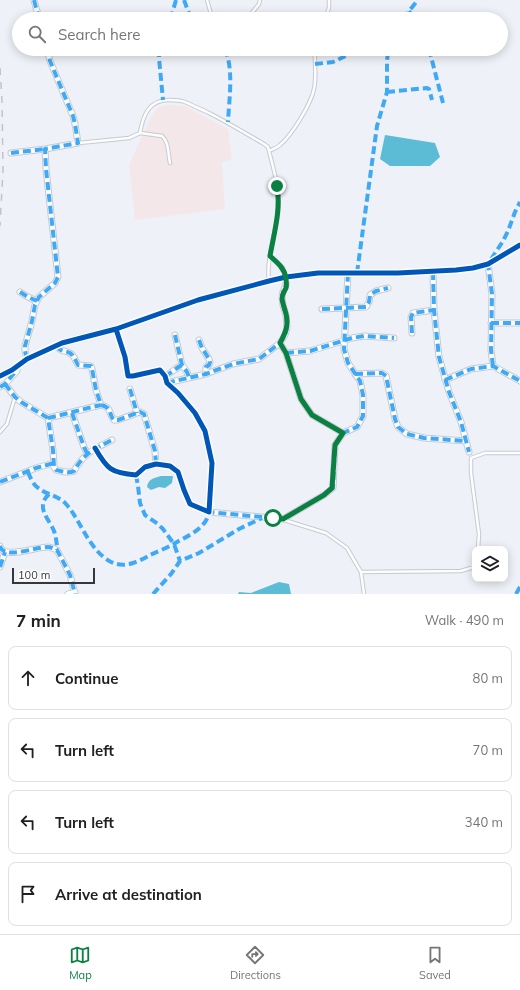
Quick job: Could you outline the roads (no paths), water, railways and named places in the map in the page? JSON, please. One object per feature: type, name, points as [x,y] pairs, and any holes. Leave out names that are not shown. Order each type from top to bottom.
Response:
[{"type":"street","points":[[34,0],[37,12]]},
{"type":"street","points":[[11,153],[78,143],[73,116],[49,56]]},
{"type":"street","points":[[27,359],[25,346],[37,301],[55,283],[58,277],[45,149]]},
{"type":"street","points":[[0,376],[17,367],[27,359],[56,346],[116,328],[185,304],[269,281],[286,277],[318,273],[433,272],[473,268],[488,264],[520,245]]},
{"type":"street","points":[[488,264],[492,294],[492,366]]},
{"type":"street","points":[[433,272],[434,310],[439,357],[449,392],[461,422],[469,452]]},
{"type":"street","points":[[95,448],[103,462],[112,470],[124,474],[136,474],[145,467],[156,464],[170,466],[178,472],[190,504],[209,512],[283,519],[324,495],[332,488],[335,445],[343,433],[356,427],[364,416],[363,395],[360,381],[348,363],[344,349],[348,273]]},
{"type":"street","points":[[167,383],[206,374],[233,364],[259,359],[280,343],[287,328],[282,297],[286,285],[286,277]]},
{"type":"street","points":[[322,309],[366,308],[370,294],[388,288]]},
{"type":"street","points":[[20,292],[37,301]]},
{"type":"street","points":[[412,334],[411,317],[413,313],[434,310]]},
{"type":"street","points":[[491,323],[520,323]]},
{"type":"street","points":[[116,328],[125,357],[128,376],[160,370],[165,376],[167,383],[195,413],[204,431],[212,463],[209,512]]},
{"type":"street","points":[[175,335],[182,365],[189,378]]},
{"type":"street","points":[[286,353],[310,351],[364,336],[394,338]]},
{"type":"street","points":[[199,340],[210,362],[206,367],[206,374]]},
{"type":"street","points":[[280,343],[286,353],[301,399],[312,415],[343,433]]},
{"type":"street","points":[[56,346],[59,350],[70,352],[74,356],[78,365],[90,366],[101,405]]},
{"type":"street","points":[[165,376],[182,365]]},
{"type":"street","points":[[445,380],[471,369],[492,366],[520,381]]},
{"type":"street","points":[[17,367],[17,371],[2,385],[21,402],[48,418],[101,405],[106,406],[109,409],[112,419],[114,420],[140,412],[144,414],[155,451],[156,464]]},
{"type":"street","points":[[356,374],[382,373],[386,376],[395,420],[398,427],[407,434],[424,438],[466,441]]},
{"type":"street","points":[[130,389],[137,413]]},
{"type":"street","points":[[72,413],[87,453]]},
{"type":"street","points":[[48,418],[54,467],[56,470],[69,473],[74,471],[87,453],[112,440]]},
{"type":"street","points":[[0,482],[36,468],[54,463]]},
{"type":"street","points":[[0,546],[5,552],[16,552],[50,547],[57,550],[70,575],[75,593],[68,594]]},
{"type":"street","points":[[0,567],[5,552]]},
{"type":"lane","points":[[207,0],[210,12]]},
{"type":"lane","points":[[253,12],[259,4],[260,0]]},
{"type":"lane","points":[[327,12],[329,0]]},
{"type":"lane","points":[[269,151],[277,148],[281,144],[302,117],[310,102],[316,76],[315,56]]},
{"type":"lane","points":[[140,133],[142,122],[147,111],[152,105],[163,100],[178,100],[228,122],[268,147],[279,201],[268,267],[269,281]]},
{"type":"lane","points":[[78,143],[129,138],[140,133],[162,136],[167,145],[170,163]]},
{"type":"lane","points":[[270,256],[282,268],[286,277]]},
{"type":"lane","points":[[0,432],[7,424],[15,396]]},
{"type":"lane","points":[[478,546],[479,534],[471,473],[471,458],[485,453],[520,453]]},
{"type":"lane","points":[[283,519],[326,533],[347,548],[361,572],[364,594]]},
{"type":"lane","points":[[361,572],[461,571],[472,568]]},
{"type":"water","points":[[385,135],[435,143],[440,157],[430,166],[390,166],[380,159]]},
{"type":"water","points":[[161,476],[173,476],[172,483],[165,488],[159,487],[151,490],[147,487],[150,481]]},
{"type":"water","points":[[279,582],[289,584],[291,594],[238,594],[239,592],[251,593]]},
{"type":"railway","points":[[0,68],[3,170],[0,226]]}]
